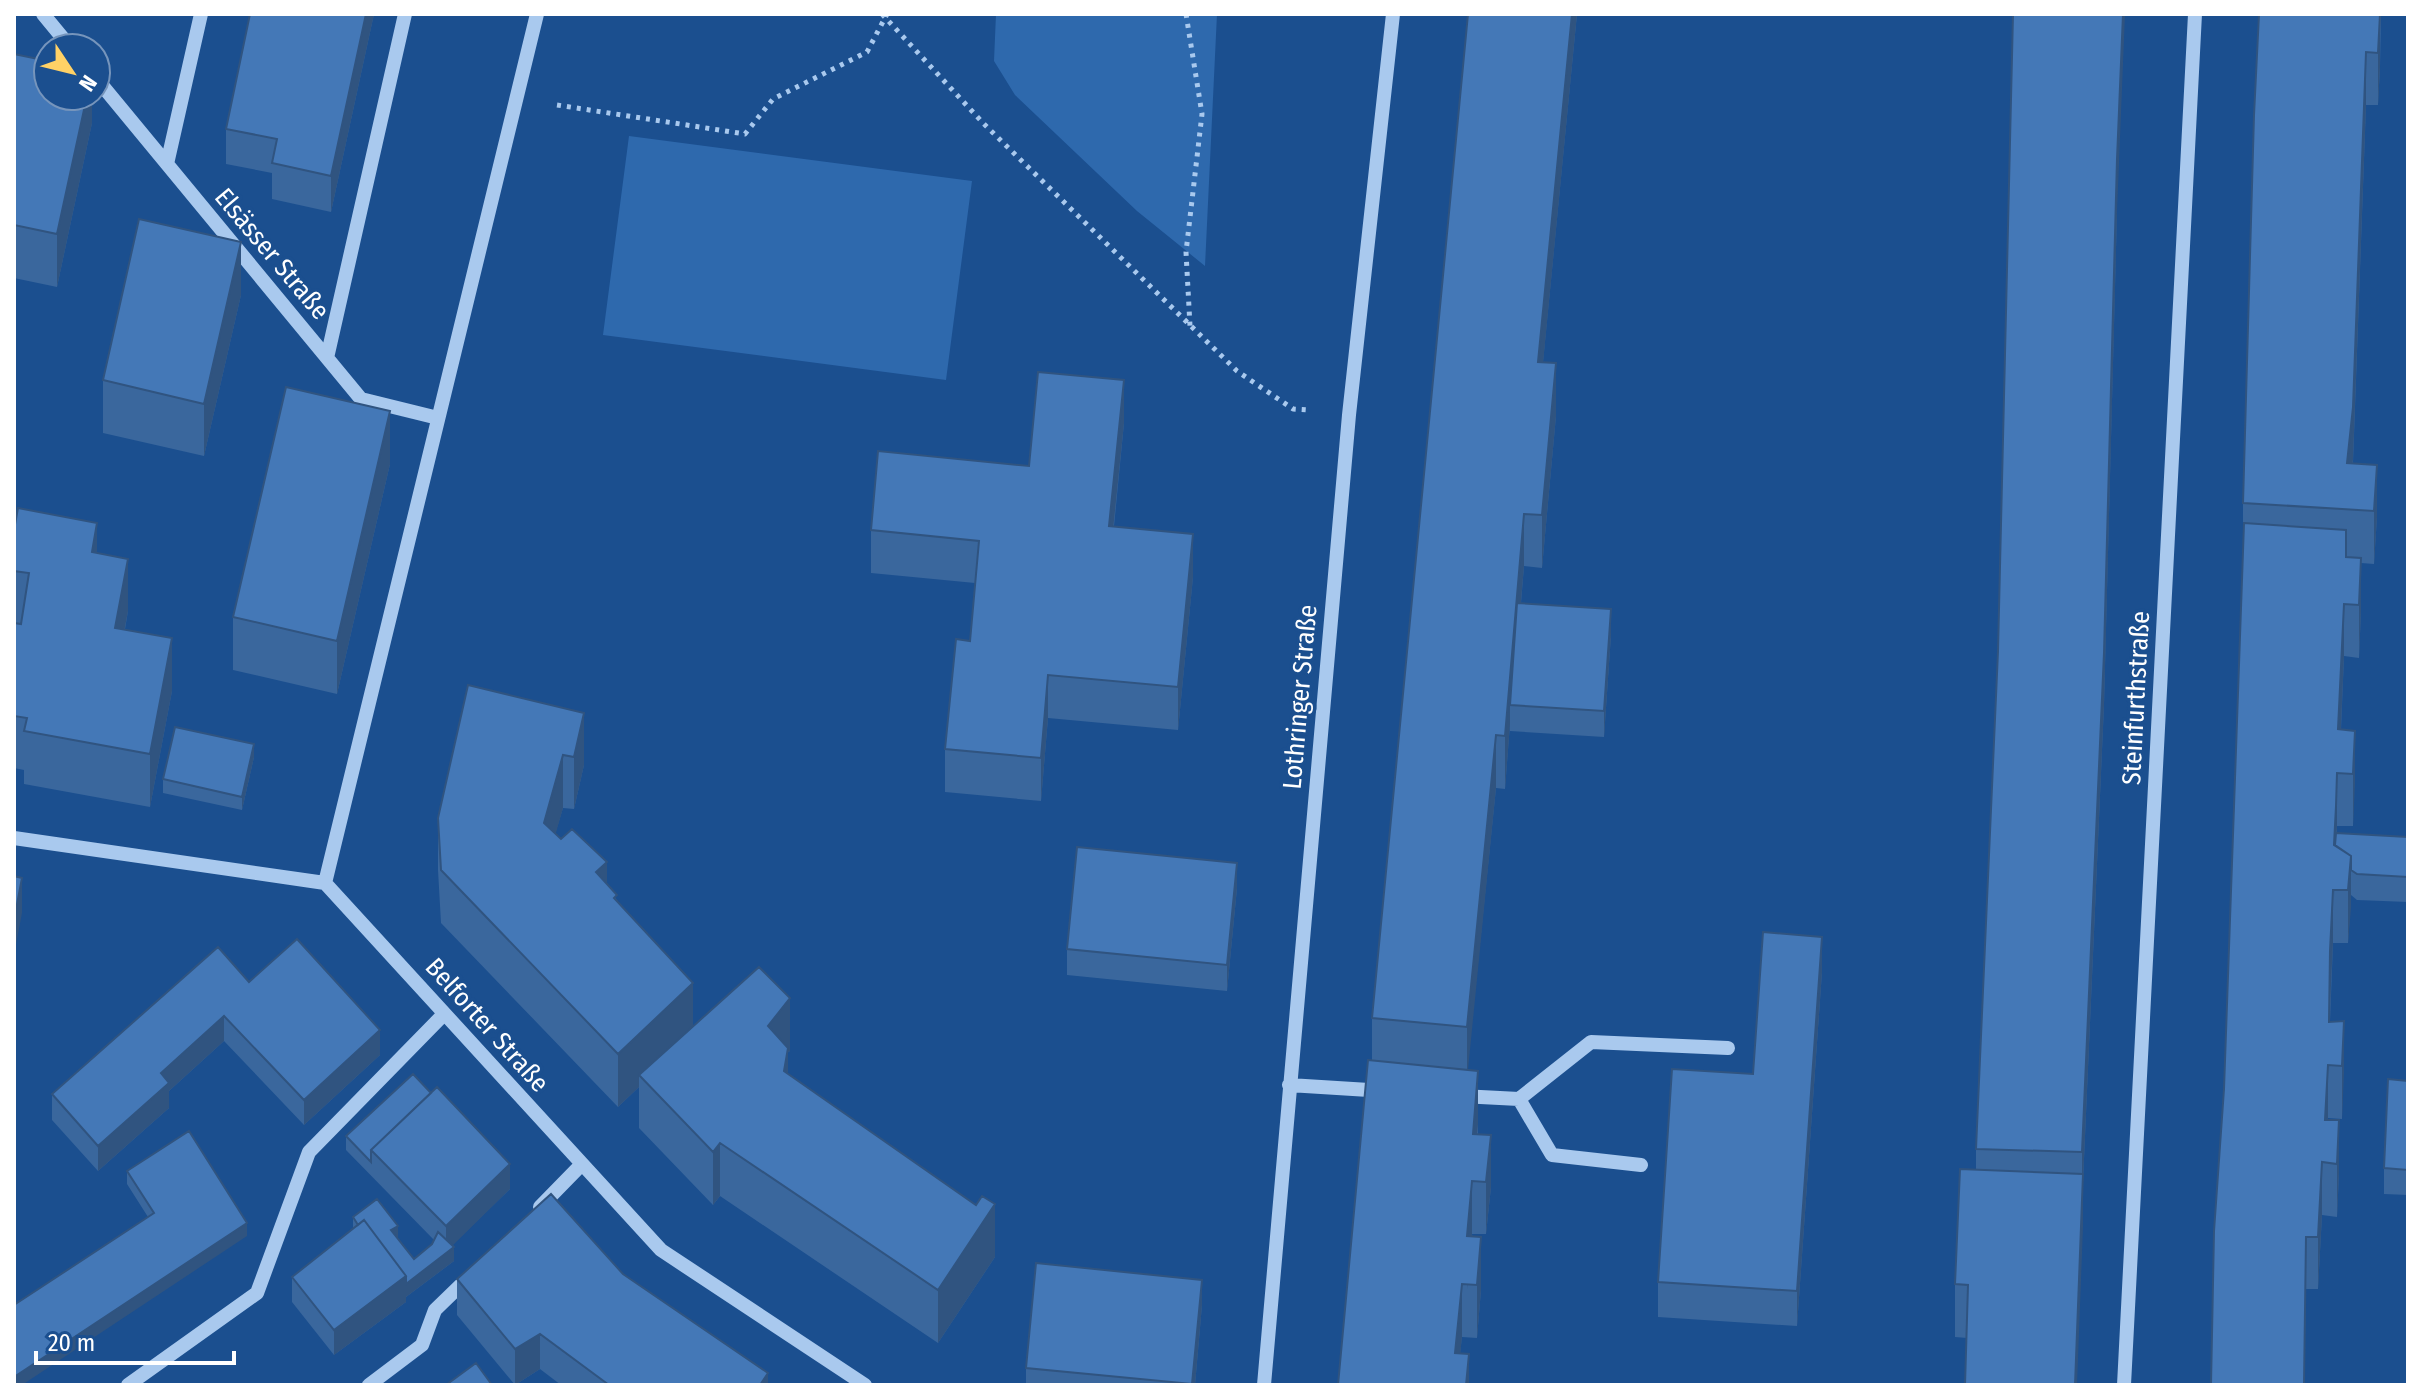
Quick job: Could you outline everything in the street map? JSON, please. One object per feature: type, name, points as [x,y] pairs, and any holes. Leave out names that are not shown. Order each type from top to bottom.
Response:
[{"type":"street","points":[[43,14],[58,32]]},
{"type":"street","points":[[167,164],[201,14]]},
{"type":"street","points":[[327,358],[405,14]]},
{"type":"street","points":[[14,838],[325,883],[537,14]]},
{"type":"street","name":"Lothringer Straße","points":[[1264,1385],[1349,415],[1393,14]]},
{"type":"street","name":"Steinfurthstraße","points":[[2124,1385],[2195,14]]},
{"type":"street","name":"Elsässer Straße","points":[[112,97],[361,399],[438,418]]},
{"type":"street","name":"Belforter Straße","points":[[325,883],[661,1250],[865,1385]]},
{"type":"street","points":[[128,1385],[257,1293],[309,1152],[444,1014]]},
{"type":"street","points":[[1441,1095],[1519,1099],[1591,1042],[1728,1048]]},
{"type":"street","points":[[1289,1085],[1394,1092]]},
{"type":"street","points":[[1519,1099],[1552,1155],[1641,1165]]},
{"type":"street","points":[[526,1221],[582,1164]]},
{"type":"street","points":[[369,1385],[422,1345],[435,1310],[481,1266]]},
{"type":"path","points":[[1186,14],[1202,114],[1186,252],[1190,327]]},
{"type":"path","points":[[516,99],[745,134],[773,99],[867,52],[884,15],[984,124],[1237,371],[1293,409],[1349,415]]},
{"type":"shaded area","points":[[996,14],[1217,14],[1205,266],[1137,211],[1015,95],[994,61]]},
{"type":"shaded area","points":[[629,136],[972,181],[946,380],[603,335]]},
{"type":"building","points":[[250,14],[366,14],[331,176],[272,163],[277,139],[226,129]]},
{"type":"building","points":[[1468,14],[1572,14],[1538,362],[1556,363],[1542,515],[1524,514],[1505,736],[1496,735],[1467,1027],[1372,1018]]},
{"type":"building","points":[[2013,14],[2123,14],[2104,653],[2082,1152],[1976,1149],[1998,651]]},
{"type":"building","points":[[2259,14],[2380,14],[2378,53],[2366,52],[2353,407],[2347,463],[2377,465],[2374,511],[2243,503]]},
{"type":"building","points":[[14,54],[32,58],[32,112],[84,112],[57,234],[14,225]]},
{"type":"building","points":[[139,219],[241,242],[204,404],[103,380]]},
{"type":"building","points":[[1038,372],[1124,380],[1109,526],[1193,534],[1178,687],[1048,675],[1041,758],[945,749],[956,639],[970,641],[979,541],[871,530],[878,451],[1029,466]]},
{"type":"building","points":[[286,387],[390,411],[337,641],[233,617]]},
{"type":"building","points":[[18,508],[97,523],[92,552],[128,559],[115,628],[172,638],[150,754],[24,731],[27,718],[14,716],[14,623],[21,624],[29,573],[14,571],[14,530]]},
{"type":"building","points":[[2244,523],[2346,530],[2346,557],[2361,558],[2359,605],[2344,604],[2338,729],[2355,731],[2353,774],[2337,773],[2334,845],[2351,856],[2348,890],[2333,890],[2330,951],[2329,1022],[2344,1021],[2342,1066],[2328,1065],[2325,1120],[2339,1120],[2337,1164],[2322,1162],[2318,1237],[2306,1237],[2304,1385],[2211,1385],[2214,1231],[2224,1089]]},
{"type":"building","points":[[1517,603],[1611,609],[1604,711],[1510,705]]},
{"type":"building","points":[[468,685],[584,713],[574,757],[563,755],[544,823],[561,839],[572,829],[607,862],[596,872],[617,895],[614,898],[693,983],[618,1054],[441,870],[438,818]]},
{"type":"building","points":[[175,727],[254,744],[242,797],[163,779]]},
{"type":"building","points":[[2336,833],[2408,837],[2408,877],[2357,874],[2351,870],[2351,856],[2335,845]]},
{"type":"building","points":[[1077,847],[1237,863],[1227,965],[1067,949]]},
{"type":"building","points":[[14,876],[22,878],[14,920]]},
{"type":"building","points":[[1763,932],[1822,937],[1797,1291],[1658,1282],[1672,1069],[1753,1074]]},
{"type":"building","points":[[297,939],[380,1030],[304,1100],[224,1016],[161,1073],[169,1083],[98,1146],[52,1094],[218,947],[249,982]]},
{"type":"building","points":[[759,967],[790,998],[768,1026],[788,1048],[784,1071],[976,1205],[982,1196],[995,1204],[938,1290],[720,1143],[713,1152],[639,1075]]},
{"type":"building","points":[[1368,1060],[1478,1071],[1473,1134],[1491,1135],[1486,1182],[1472,1181],[1467,1236],[1481,1237],[1477,1285],[1462,1284],[1455,1353],[1469,1354],[1466,1385],[1338,1385]]},
{"type":"building","points":[[413,1074],[431,1093],[371,1150],[371,1162],[346,1136]]},
{"type":"building","points":[[2388,1079],[2408,1081],[2408,1170],[2384,1168]]},
{"type":"building","points":[[437,1087],[510,1164],[446,1226],[371,1150]]},
{"type":"building","points":[[189,1131],[247,1223],[14,1377],[14,1305],[154,1213],[127,1171]]},
{"type":"building","points":[[1960,1169],[2083,1174],[2075,1385],[1965,1385],[1968,1285],[1955,1284]]},
{"type":"building","points":[[551,1194],[623,1274],[768,1373],[760,1385],[609,1385],[540,1334],[515,1349],[457,1279]]},
{"type":"building","points":[[377,1199],[398,1226],[391,1230],[414,1259],[432,1244],[438,1232],[454,1247],[406,1284],[406,1276],[364,1220],[358,1225],[353,1217]]},
{"type":"building","points":[[364,1220],[406,1276],[334,1330],[292,1277]]},
{"type":"building","points":[[1036,1263],[1202,1280],[1192,1384],[1026,1368]]},
{"type":"building","points":[[476,1363],[492,1385],[446,1385]]}]
